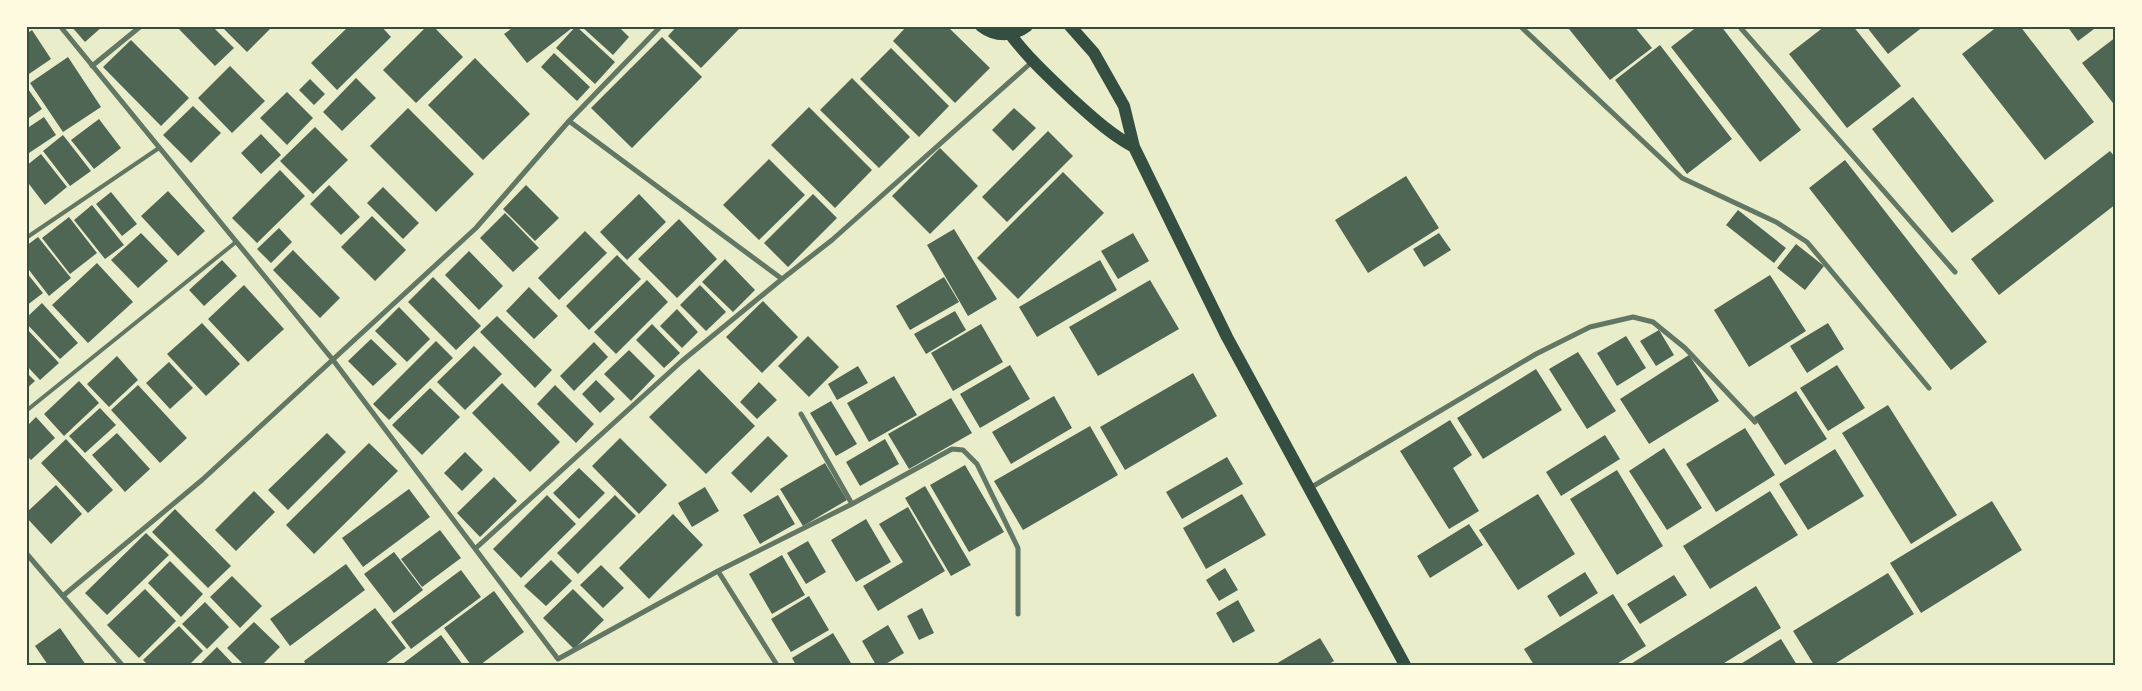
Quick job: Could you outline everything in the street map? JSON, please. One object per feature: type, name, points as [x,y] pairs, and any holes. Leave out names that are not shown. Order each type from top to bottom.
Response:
[{"type":"main road","points":[[981,26],[994,33],[1010,34],[1027,26]]},
{"type":"main road","points":[[1070,26],[1094,53],[1124,106],[1134,147],[1227,337],[1405,665]]},
{"type":"main road","points":[[1010,34],[1032,62],[1107,131],[1134,147]]},
{"type":"street","points":[[60,26],[333,360],[476,548],[561,665]]},
{"type":"street","points":[[92,66],[141,26]]},
{"type":"street","points":[[64,595],[202,480],[476,228],[569,121],[661,26]]},
{"type":"street","points":[[1520,26],[1682,178],[1776,222],[1807,242],[1929,388]]},
{"type":"street","points":[[1739,26],[1955,272]]},
{"type":"street","points":[[476,548],[682,361],[832,240],[1032,62]]},
{"type":"street","points":[[569,121],[782,279]]},
{"type":"street","points":[[1310,489],[1536,354],[1590,327],[1633,317],[1653,322],[1685,348],[1756,422]]},
{"type":"street","points":[[801,414],[852,504]]},
{"type":"street","points":[[558,659],[718,571],[852,504],[952,448],[963,450],[977,464],[1018,548],[1018,614]]},
{"type":"street","points":[[26,553],[64,595],[122,665]]},
{"type":"street","points":[[718,571],[777,665]]},
{"type":"lane","points":[[26,238],[159,148]]},
{"type":"lane","points":[[26,411],[236,242]]},
{"type":"building","points":[[71,26],[103,26],[85,42]]},
{"type":"building","points":[[176,26],[212,26],[234,48],[215,66]]},
{"type":"building","points":[[221,26],[273,26],[247,52]]},
{"type":"building","points":[[349,26],[381,26],[391,37],[337,90],[311,63]]},
{"type":"building","points":[[427,26],[433,26],[463,57],[416,103],[383,70]]},
{"type":"building","points":[[515,26],[570,26],[572,28],[527,63],[504,34]]},
{"type":"building","points":[[576,26],[615,62],[595,84],[556,48]]},
{"type":"building","points":[[581,26],[618,26],[629,37],[613,55]]},
{"type":"building","points":[[677,26],[739,26],[740,28],[701,68],[668,36]]},
{"type":"building","points":[[907,26],[947,26],[990,68],[955,103],[893,41]]},
{"type":"building","points":[[1573,26],[1634,26],[1652,48],[1610,80],[1569,29]]},
{"type":"building","points":[[1698,26],[1721,26],[1801,130],[1760,162],[1671,47]]},
{"type":"building","points":[[1825,26],[1853,26],[1901,86],[1847,128],[1789,54]]},
{"type":"building","points":[[1866,26],[1924,26],[1888,54]]},
{"type":"building","points":[[1998,26],[2020,26],[2094,122],[2045,160],[1962,54]]},
{"type":"building","points":[[2067,26],[2098,26],[2078,41]]},
{"type":"building","points":[[32,30],[51,59],[26,76],[26,34]]},
{"type":"building","points":[[662,37],[702,77],[632,148],[591,108]]},
{"type":"building","points":[[2116,37],[2116,107],[2082,63]]},
{"type":"building","points":[[131,40],[189,98],[161,126],[103,67]]},
{"type":"building","points":[[1660,45],[1732,139],[1687,174],[1615,80]]},
{"type":"building","points":[[891,48],[949,106],[919,137],[860,79]]},
{"type":"building","points":[[554,53],[590,87],[577,101],[541,67]]},
{"type":"building","points":[[68,57],[101,107],[63,132],[30,83]]},
{"type":"building","points":[[475,58],[530,114],[483,160],[428,105]]},
{"type":"building","points":[[230,66],[265,101],[232,133],[198,98]]},
{"type":"building","points":[[356,78],[376,98],[342,131],[323,112]]},
{"type":"building","points":[[852,78],[910,137],[879,168],[820,110]]},
{"type":"building","points":[[310,79],[325,94],[314,105],[299,90]]},
{"type":"building","points":[[26,86],[42,109],[26,120]]},
{"type":"building","points":[[287,92],[313,118],[287,145],[260,118]]},
{"type":"building","points":[[1913,97],[1994,201],[1952,233],[1872,129]]},
{"type":"building","points":[[193,106],[221,133],[191,163],[163,135]]},
{"type":"building","points":[[809,107],[872,170],[835,208],[771,145]]},
{"type":"building","points":[[408,108],[474,174],[436,212],[370,146]]},
{"type":"building","points":[[1014,108],[1036,128],[1013,151],[992,130]]},
{"type":"building","points":[[44,117],[56,135],[26,155],[26,129]]},
{"type":"building","points":[[99,119],[121,148],[94,169],[71,140]]},
{"type":"building","points":[[315,127],[348,160],[313,194],[280,161]]},
{"type":"building","points":[[1048,131],[1073,156],[1007,222],[982,197]]},
{"type":"building","points":[[261,134],[281,155],[261,174],[241,153]]},
{"type":"building","points":[[63,135],[91,171],[70,186],[43,151]]},
{"type":"building","points":[[940,148],[978,186],[930,234],[892,196]]},
{"type":"building","points":[[2110,151],[2116,158],[2116,204],[1999,295],[1971,259]]},
{"type":"building","points":[[41,154],[67,187],[45,205],[26,180],[26,166]]},
{"type":"building","points":[[769,159],[805,195],[759,240],[723,205]]},
{"type":"building","points":[[1845,160],[1987,342],[1951,370],[1809,188]]},
{"type":"building","points":[[280,170],[305,196],[257,243],[232,218]]},
{"type":"building","points":[[1063,172],[1104,213],[1018,299],[977,258]]},
{"type":"building","points":[[1406,176],[1439,228],[1368,273],[1335,220]]},
{"type":"building","points":[[329,185],[360,217],[341,235],[310,204]]},
{"type":"building","points":[[526,185],[559,218],[535,241],[503,209]]},
{"type":"building","points":[[383,187],[419,223],[403,239],[367,203]]},
{"type":"building","points":[[168,191],[205,231],[178,256],[141,216]]},
{"type":"building","points":[[111,192],[137,224],[122,236],[96,204]]},
{"type":"building","points":[[639,194],[666,222],[627,260],[600,232]]},
{"type":"building","points":[[813,194],[837,218],[788,267],[764,243]]},
{"type":"building","points":[[92,205],[124,245],[105,259],[74,220]]},
{"type":"building","points":[[1738,210],[1786,248],[1774,263],[1726,225]]},
{"type":"building","points":[[505,213],[539,248],[513,272],[480,238]]},
{"type":"building","points":[[372,216],[406,250],[375,281],[341,247]]},
{"type":"building","points":[[69,217],[97,253],[70,274],[42,238]]},
{"type":"building","points":[[679,219],[717,259],[677,298],[638,259]]},
{"type":"building","points":[[279,228],[292,242],[271,263],[257,249]]},
{"type":"building","points":[[954,229],[997,299],[968,316],[927,245]]},
{"type":"building","points":[[585,231],[607,253],[559,300],[538,278]]},
{"type":"building","points":[[141,233],[168,261],[138,288],[111,260]]},
{"type":"building","points":[[1133,233],[1149,261],[1118,279],[1101,251]]},
{"type":"building","points":[[1439,233],[1451,250],[1424,267],[1413,249]]},
{"type":"building","points":[[38,237],[71,278],[49,296],[26,266],[26,246]]},
{"type":"building","points":[[1796,244],[1824,266],[1805,290],[1777,268]]},
{"type":"building","points":[[293,250],[340,298],[320,318],[273,270]]},
{"type":"building","points":[[469,251],[503,286],[479,310],[445,275]]},
{"type":"building","points":[[617,255],[641,279],[589,330],[566,306]]},
{"type":"building","points":[[725,259],[755,290],[733,312],[702,282]]},
{"type":"building","points":[[222,260],[237,276],[204,306],[189,290]]},
{"type":"building","points":[[1100,260],[1117,290],[1037,337],[1019,307]]},
{"type":"building","points":[[97,263],[133,302],[88,343],[52,305]]},
{"type":"building","points":[[26,272],[43,293],[26,306]]},
{"type":"building","points":[[1770,275],[1806,331],[1749,367],[1714,310]]},
{"type":"building","points":[[433,277],[481,326],[456,350],[408,302]]},
{"type":"building","points":[[944,277],[959,302],[910,330],[896,306]]},
{"type":"building","points":[[647,280],[668,302],[616,354],[594,332]]},
{"type":"building","points":[[1150,280],[1179,329],[1098,376],[1069,327]]},
{"type":"building","points":[[244,285],[284,329],[248,362],[208,319]]},
{"type":"building","points":[[700,285],[726,312],[706,331],[680,305]]},
{"type":"building","points":[[529,287],[558,316],[534,339],[506,311]]},
{"type":"building","points":[[763,301],[798,337],[762,373],[726,337]]},
{"type":"building","points":[[42,303],[78,343],[60,359],[26,323],[26,318]]},
{"type":"building","points":[[399,307],[430,339],[407,362],[375,331]]},
{"type":"building","points":[[677,309],[698,332],[682,348],[660,326]]},
{"type":"building","points":[[955,311],[966,330],[926,354],[914,334]]},
{"type":"building","points":[[497,316],[552,370],[535,388],[480,332]]},
{"type":"building","points":[[202,323],[240,364],[206,396],[167,354]]},
{"type":"building","points":[[1828,323],[1844,349],[1807,373],[1790,346]]},
{"type":"building","points":[[652,324],[680,353],[664,368],[636,340]]},
{"type":"building","points":[[981,324],[1003,362],[953,391],[931,353]]},
{"type":"building","points":[[26,328],[59,363],[40,380],[26,365]]},
{"type":"building","points":[[1659,330],[1674,355],[1656,366],[1640,341]]},
{"type":"building","points":[[808,336],[839,367],[809,397],[778,366]]},
{"type":"building","points":[[1626,336],[1646,368],[1617,386],[1597,353]]},
{"type":"building","points":[[371,339],[397,364],[373,386],[348,361]]},
{"type":"building","points":[[436,341],[453,358],[389,420],[373,404]]},
{"type":"building","points":[[594,342],[608,357],[574,391],[560,376]]},
{"type":"building","points":[[474,346],[502,374],[465,410],[437,382]]},
{"type":"building","points":[[629,350],[655,376],[631,401],[604,374]]},
{"type":"building","points":[[1578,352],[1616,411],[1587,429],[1549,369]]},
{"type":"building","points":[[1689,355],[1719,401],[1649,444],[1620,399]]},
{"type":"building","points":[[117,356],[138,380],[109,407],[87,384]]},
{"type":"building","points":[[169,362],[193,388],[170,409],[146,383]]},
{"type":"building","points":[[1010,365],[1030,399],[980,428],[960,394]]},
{"type":"building","points":[[1837,365],[1865,408],[1828,431],[1800,388]]},
{"type":"building","points":[[858,366],[868,383],[837,400],[828,384]]},
{"type":"building","points":[[699,369],[755,426],[706,474],[649,417]]},
{"type":"building","points":[[1536,369],[1562,410],[1483,459],[1457,418]]},
{"type":"building","points":[[26,372],[35,381],[26,389]]},
{"type":"building","points":[[1193,373],[1217,416],[1125,470],[1100,427]]},
{"type":"building","points":[[894,376],[917,415],[869,442],[847,403]]},
{"type":"building","points":[[596,380],[615,399],[600,413],[582,394]]},
{"type":"building","points":[[79,381],[99,403],[64,436],[44,414]]},
{"type":"building","points":[[759,382],[777,400],[757,419],[740,402]]},
{"type":"building","points":[[502,383],[560,442],[530,472],[472,413]]},
{"type":"building","points":[[138,385],[187,438],[160,463],[111,410]]},
{"type":"building","points":[[555,385],[594,424],[576,443],[537,404]]},
{"type":"building","points":[[430,388],[460,417],[422,455],[392,425]]},
{"type":"building","points":[[1796,391],[1827,439],[1785,465],[1754,417]]},
{"type":"building","points":[[1054,396],[1072,428],[1011,464],[992,432]]},
{"type":"building","points":[[951,398],[972,433],[909,469],[888,434]]},
{"type":"building","points":[[831,401],[857,444],[836,456],[810,413]]},
{"type":"building","points":[[1888,405],[1957,515],[1911,544],[1842,433]]},
{"type":"building","points":[[100,408],[116,425],[85,453],[69,436]]},
{"type":"building","points":[[36,417],[55,438],[31,460],[26,455],[26,427]]},
{"type":"building","points":[[1450,420],[1472,455],[1453,468],[1479,511],[1449,529],[1400,451]]},
{"type":"building","points":[[1090,426],[1118,475],[1023,530],[994,481]]},
{"type":"building","points":[[1745,428],[1775,475],[1716,512],[1686,464]]},
{"type":"building","points":[[117,433],[150,469],[125,492],[92,455]]},
{"type":"building","points":[[327,433],[346,452],[288,510],[268,490]]},
{"type":"building","points":[[1605,435],[1620,459],[1561,496],[1546,472]]},
{"type":"building","points":[[768,436],[788,456],[751,493],[731,473]]},
{"type":"building","points":[[620,438],[667,485],[639,514],[592,466]]},
{"type":"building","points":[[66,439],[113,490],[88,513],[41,463]]},
{"type":"building","points":[[885,439],[899,464],[860,486],[846,462]]},
{"type":"building","points":[[369,443],[398,471],[314,554],[286,525]]},
{"type":"building","points":[[1664,448],[1702,508],[1667,530],[1629,471]]},
{"type":"building","points":[[1835,449],[1864,496],[1808,530],[1779,484]]},
{"type":"building","points":[[465,452],[483,470],[462,491],[444,473]]},
{"type":"building","points":[[1227,457],[1243,484],[1182,519],[1166,492]]},
{"type":"building","points":[[825,463],[847,500],[803,526],[780,489]]},
{"type":"building","points":[[965,465],[1004,532],[969,552],[930,485]]},
{"type":"building","points":[[579,468],[605,493],[579,519],[553,493]]},
{"type":"building","points":[[1617,470],[1663,546],[1617,575],[1570,499]]},
{"type":"building","points":[[494,477],[517,501],[480,537],[457,513]]},
{"type":"building","points":[[56,485],[82,514],[51,544],[26,517],[26,513]]},
{"type":"building","points":[[925,486],[971,565],[951,576],[905,498]]},
{"type":"building","points":[[705,487],[719,511],[692,527],[678,503]]},
{"type":"building","points":[[409,489],[430,517],[363,567],[342,538]]},
{"type":"building","points":[[254,491],[275,512],[236,551],[215,530]]},
{"type":"building","points":[[1770,491],[1798,535],[1710,589],[1683,546]]},
{"type":"building","points":[[1242,494],[1266,535],[1206,569],[1183,528]]},
{"type":"building","points":[[1538,494],[1575,554],[1518,590],[1479,530]]},
{"type":"building","points":[[547,495],[576,524],[521,578],[493,549]]},
{"type":"building","points":[[615,495],[636,516],[578,574],[557,553]]},
{"type":"building","points":[[778,495],[795,524],[760,544],[743,515]]},
{"type":"building","points":[[1992,501],[2022,550],[1921,613],[1890,563]]},
{"type":"building","points":[[908,507],[945,571],[878,611],[863,586],[903,562],[879,524]]},
{"type":"building","points":[[175,509],[231,566],[208,588],[152,532]]},
{"type":"building","points":[[673,514],[703,545],[649,599],[619,568]]},
{"type":"building","points":[[866,519],[891,562],[856,582],[831,540]]},
{"type":"building","points":[[1469,524],[1483,545],[1430,578],[1417,556]]},
{"type":"building","points":[[440,530],[461,558],[422,587],[401,559]]},
{"type":"building","points":[[146,533],[169,555],[107,615],[85,593]]},
{"type":"building","points":[[808,541],[826,572],[806,584],[787,553]]},
{"type":"building","points":[[394,552],[423,590],[394,613],[364,574]]},
{"type":"building","points":[[782,555],[805,595],[772,614],[749,574]]},
{"type":"building","points":[[551,560],[572,581],[546,606],[524,586]]},
{"type":"building","points":[[170,561],[203,594],[181,617],[148,583]]},
{"type":"building","points":[[346,564],[365,590],[290,646],[270,619]]},
{"type":"building","points":[[601,565],[624,588],[603,608],[580,585]]},
{"type":"building","points":[[1225,568],[1238,590],[1219,601],[1206,580]]},
{"type":"building","points":[[461,570],[481,597],[411,649],[391,622]]},
{"type":"building","points":[[1585,572],[1598,593],[1560,617],[1547,596]]},
{"type":"building","points":[[1888,573],[1914,614],[1833,665],[1814,665],[1793,631]]},
{"type":"building","points":[[1674,575],[1687,595],[1640,624],[1627,604]]},
{"type":"building","points":[[232,576],[262,606],[240,628],[210,597]]},
{"type":"building","points":[[1756,586],[1781,628],[1721,665],[1629,665]]},
{"type":"building","points":[[145,589],[176,621],[139,658],[107,625]]},
{"type":"building","points":[[573,589],[604,620],[574,649],[543,618]]},
{"type":"building","points":[[494,591],[524,632],[480,665],[471,665],[444,628]]},
{"type":"building","points":[[1613,594],[1646,646],[1615,665],[1534,665],[1524,649]]},
{"type":"building","points":[[809,596],[829,630],[791,652],[771,619]]},
{"type":"building","points":[[1238,600],[1255,631],[1233,643],[1216,613]]},
{"type":"building","points":[[205,602],[229,627],[207,649],[182,624]]},
{"type":"building","points":[[375,608],[406,648],[384,665],[306,665],[304,661]]},
{"type":"building","points":[[922,608],[934,633],[919,640],[907,616]]},
{"type":"building","points":[[254,622],[280,647],[262,665],[244,665],[227,648]]},
{"type":"building","points":[[888,625],[904,653],[884,665],[876,665],[862,641]]},
{"type":"building","points":[[179,626],[203,651],[189,665],[148,665],[143,660]]},
{"type":"building","points":[[60,628],[86,665],[48,665],[35,646]]},
{"type":"building","points":[[833,633],[851,663],[847,665],[796,665],[792,658]]},
{"type":"building","points":[[441,635],[463,665],[401,665]]},
{"type":"building","points":[[1320,638],[1334,661],[1327,665],[1274,665]]},
{"type":"building","points":[[1781,639],[1797,665],[1739,665]]},
{"type":"building","points":[[217,647],[234,665],[199,665]]}]
